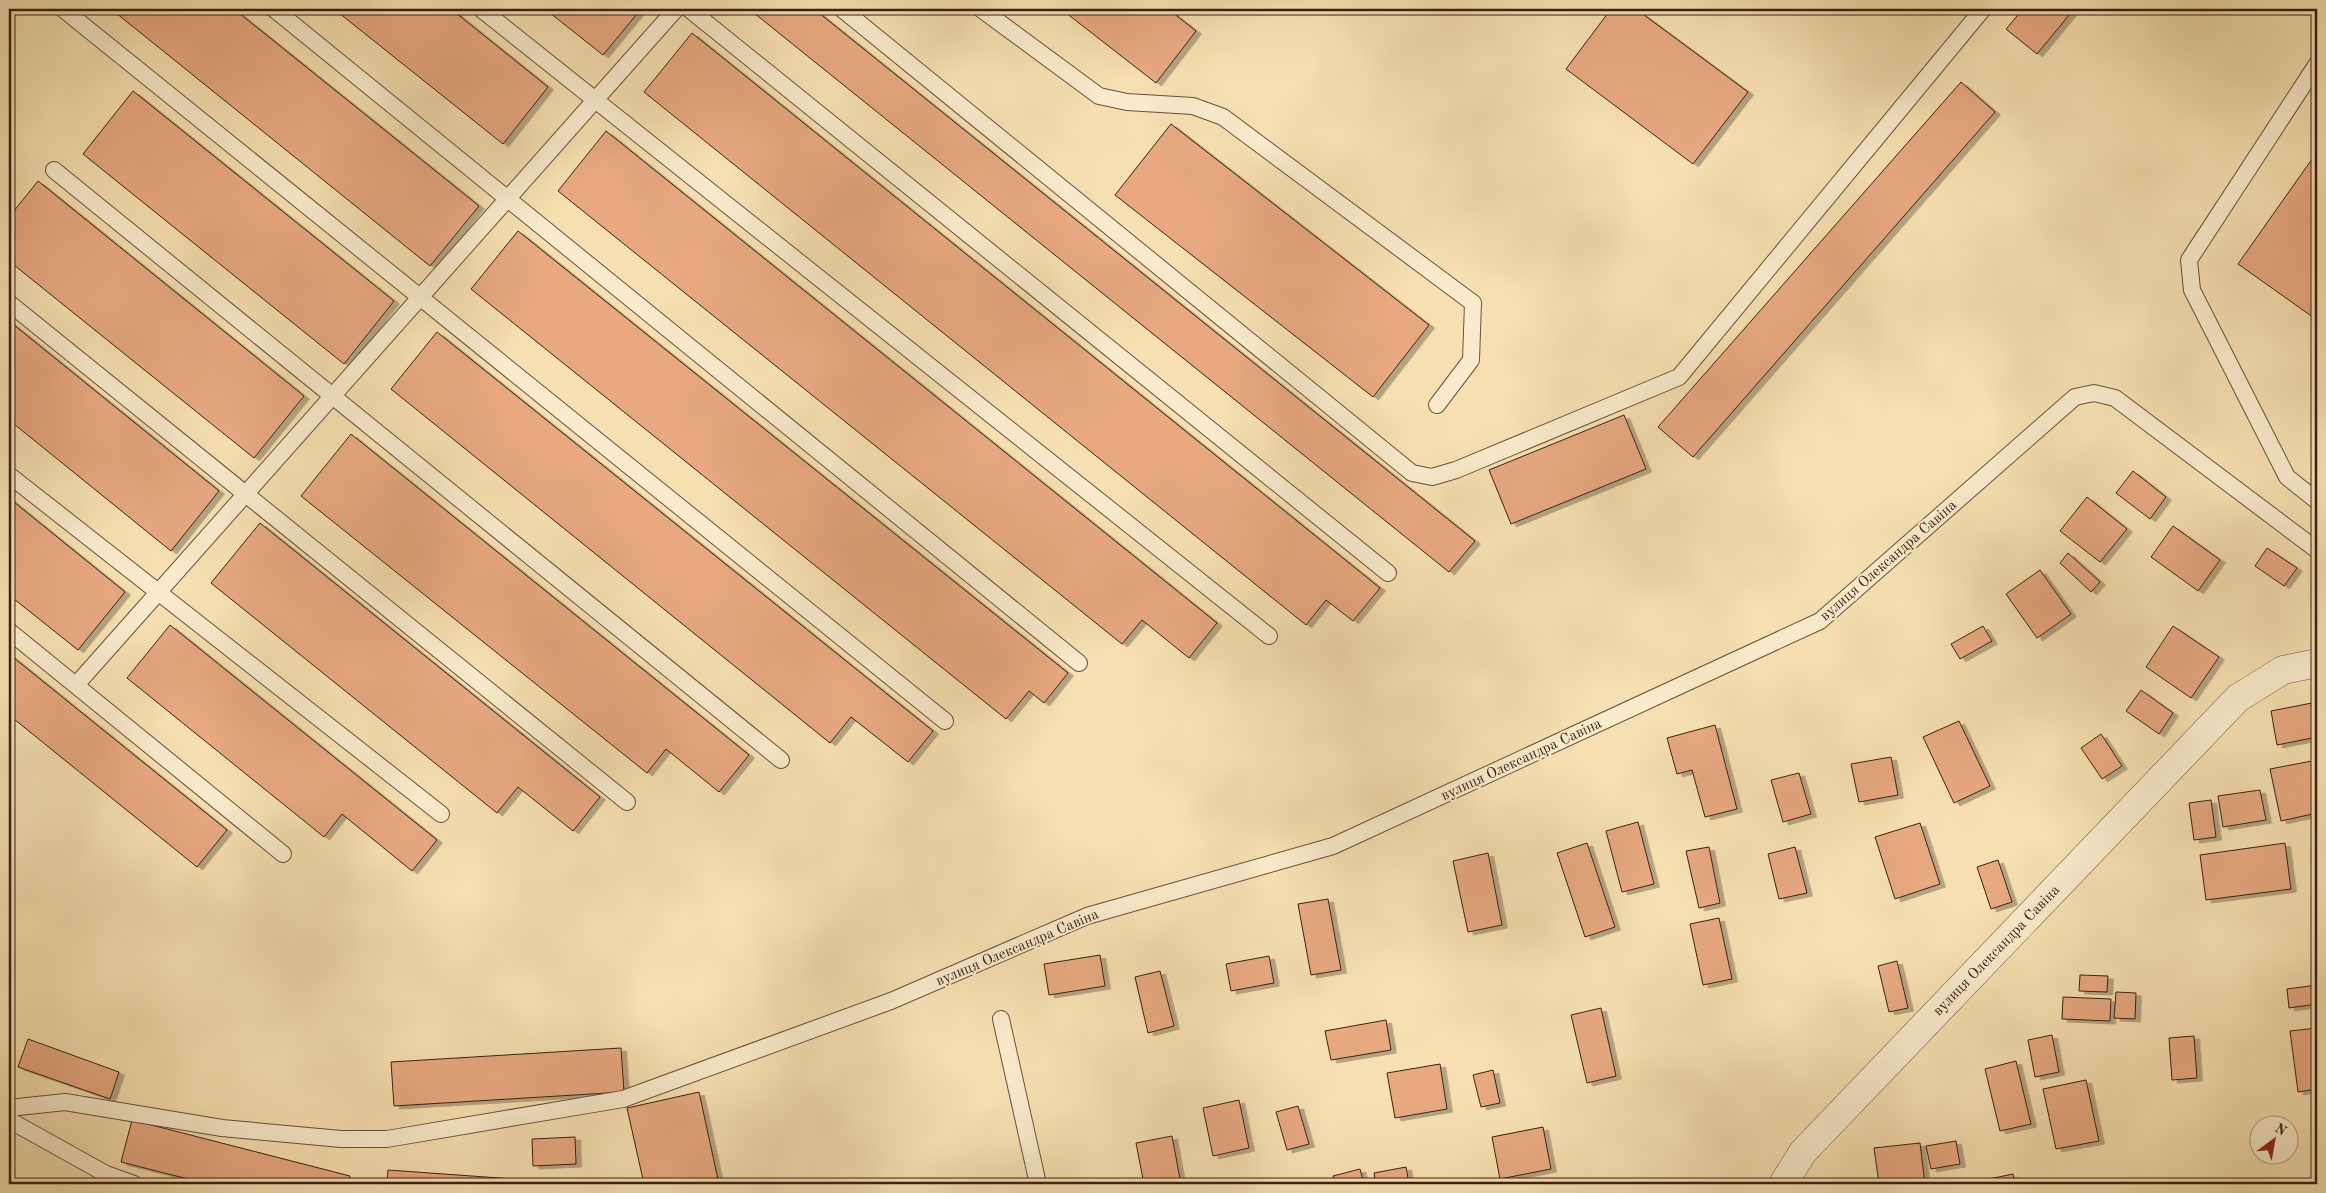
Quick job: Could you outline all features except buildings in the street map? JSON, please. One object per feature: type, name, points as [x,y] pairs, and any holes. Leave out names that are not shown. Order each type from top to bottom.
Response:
[{"type":"street","name":"вулиця Олександра Савіна","points":[[1782,1184],[1803,1152],[2238,698],[2283,670],[2317,663]]},
{"type":"lane","points":[[63,9],[945,721]]},
{"type":"lane","points":[[274,9],[1079,663]]},
{"type":"lane","points":[[481,9],[1269,636]]},
{"type":"lane","points":[[76,685],[676,9]]},
{"type":"lane","points":[[689,9],[1388,573]]},
{"type":"lane","points":[[842,9],[1412,473],[1432,477],[1456,470],[1679,377],[1983,9]]},
{"type":"lane","points":[[981,9],[1099,96],[1127,102],[1194,106],[1223,117],[1473,303],[1471,360],[1437,405]]},
{"type":"lane","points":[[2317,64],[2189,260],[2192,290],[2287,477],[2317,501]]},
{"type":"lane","points":[[54,170],[781,760]]},
{"type":"lane","points":[[9,304],[627,802]]},
{"type":"lane","name":"вулиця Олександра Савіна","points":[[9,1108],[65,1102],[222,1128],[342,1139],[388,1139],[623,1100],[891,1001],[1087,916],[1333,846],[1820,621],[2075,397],[2094,393],[2115,398],[2317,550]]},
{"type":"lane","points":[[9,475],[441,814]]},
{"type":"lane","points":[[9,631],[283,854]]},
{"type":"lane","points":[[1001,1019],[1038,1184]]},
{"type":"lane","points":[[9,1120],[106,1174],[134,1184]]}]
